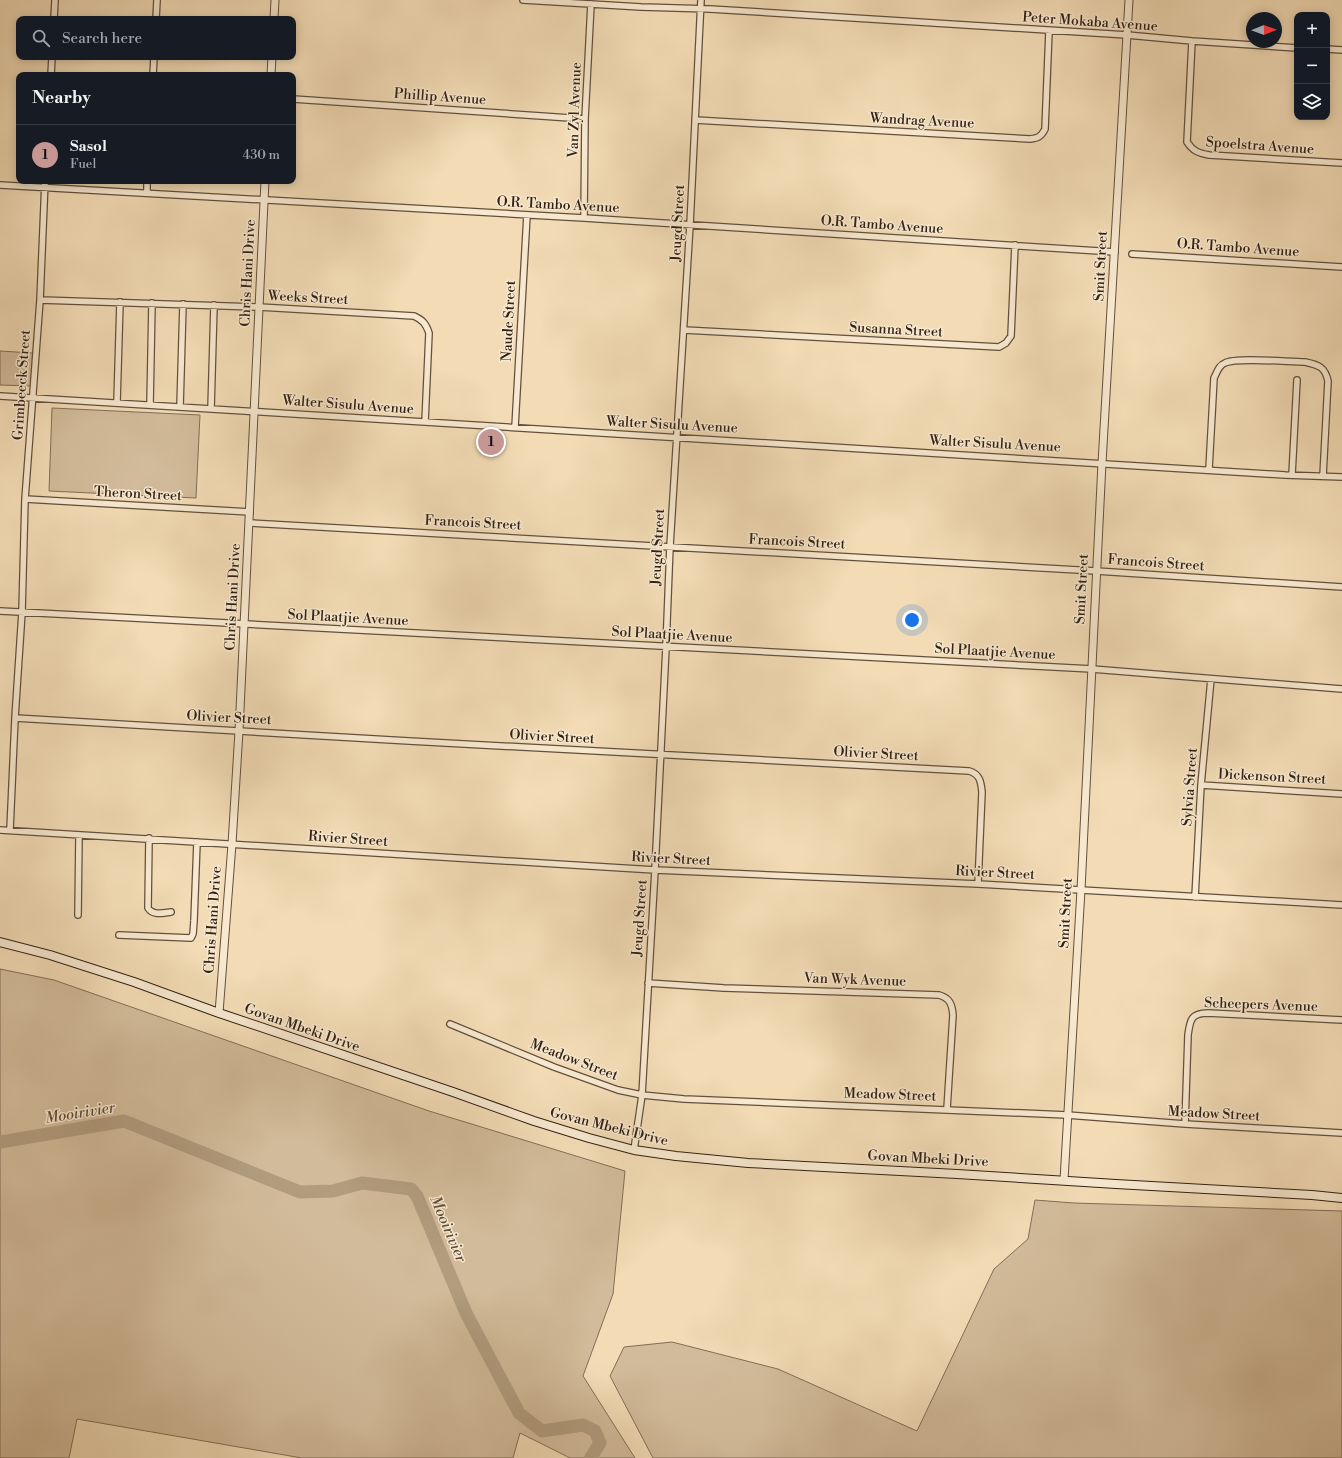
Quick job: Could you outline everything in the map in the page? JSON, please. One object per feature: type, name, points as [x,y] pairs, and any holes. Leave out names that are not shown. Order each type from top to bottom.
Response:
[{"type":"main road","name":"Govan Mbeki Drive","points":[[0,942],[58,957],[534,1121],[634,1150],[676,1156],[748,1163],[1064,1180],[1342,1198]]},
{"type":"main road","name":"Govan Mbeki Drive","points":[[1312,1195],[1342,1193]]},
{"type":"street","points":[[54,16],[55,0]]},
{"type":"street","points":[[156,16],[158,0]]},
{"type":"street","points":[[274,16],[275,0]]},
{"type":"street","name":"Peter Mokaba Avenue","points":[[523,0],[701,9],[1049,32],[1127,35],[1294,48]]},
{"type":"street","name":"Jeugd Street","points":[[634,1150],[642,1095],[661,756],[670,546],[690,225],[701,0]]},
{"type":"street","name":"Smit Street","points":[[1064,1180],[1081,890],[1096,571],[1129,0]]},
{"type":"street","name":"Van Zyl Avenue","points":[[584,218],[585,119],[592,4]]},
{"type":"street","name":"Wandrag Avenue","points":[[695,120],[1030,140],[1042,136],[1045,129],[1049,32]]},
{"type":"street","name":"Spoelstra Avenue","points":[[1192,41],[1187,142],[1191,149],[1198,153],[1209,155],[1342,164]]},
{"type":"street","points":[[1330,50],[1342,50]]},
{"type":"street","points":[[51,72],[52,60]]},
{"type":"street","points":[[153,72],[154,60]]},
{"type":"street","points":[[271,72],[272,60]]},
{"type":"street","name":"Phillip Avenue","points":[[296,99],[585,119]]},
{"type":"street","name":"O.R. Tambo Avenue","points":[[0,185],[45,184],[264,201],[584,218],[1115,252]]},
{"type":"street","name":"Grimbeeck Street","points":[[10,830],[22,612],[25,499],[40,300],[45,184]]},
{"type":"street","points":[[147,184],[147,193]]},
{"type":"street","name":"Chris Hani Drive","points":[[219,1013],[239,731],[265,184]]},
{"type":"street","name":"Naude Street","points":[[516,428],[527,215]]},
{"type":"street","name":"Susanna Street","points":[[684,330],[999,347],[1006,343],[1011,336],[1015,245]]},
{"type":"street","name":"O.R. Tambo Avenue","points":[[1132,254],[1342,267]]},
{"type":"street","name":"Weeks Street","points":[[40,300],[214,305],[414,316],[421,319],[426,325],[429,333],[425,422]]},
{"type":"street","points":[[117,402],[120,302]]},
{"type":"street","points":[[150,404],[152,303]]},
{"type":"street","points":[[180,407],[183,304]]},
{"type":"street","points":[[211,409],[214,305]]},
{"type":"street","points":[[1209,469],[1214,378],[1218,369],[1223,363],[1239,360],[1305,362],[1321,367],[1326,373],[1328,381],[1323,476]]},
{"type":"street","points":[[1292,475],[1297,380]]},
{"type":"street","name":"Walter Sisulu Avenue","points":[[0,396],[1342,477]]},
{"type":"street","name":"Theron Street","points":[[25,499],[250,512]]},
{"type":"street","name":"Francois Street","points":[[250,523],[670,546],[1342,587]]},
{"type":"street","name":"Sol Plaatjie Avenue","points":[[0,611],[1092,669],[1342,689]]},
{"type":"street","name":"Sylvia Street","points":[[1195,897],[1201,785],[1211,679]]},
{"type":"street","name":"Olivier Street","points":[[15,718],[661,756],[975,772],[981,782],[982,792],[978,884]]},
{"type":"street","name":"Dickenson Street","points":[[1201,785],[1342,794]]},
{"type":"street","name":"Rivier Street","points":[[0,830],[655,870],[978,884],[1342,905]]},
{"type":"street","points":[[78,915],[80,835]]},
{"type":"street","points":[[149,838],[148,908],[151,913],[171,912]]},
{"type":"street","points":[[119,935],[191,938],[193,934],[194,922],[197,842]]},
{"type":"street","name":"Van Wyk Avenue","points":[[648,983],[724,988],[944,996],[951,1002],[953,1015],[947,1109]]},
{"type":"street","name":"Scheepers Avenue","points":[[1185,1124],[1189,1024],[1192,1017],[1196,1014],[1208,1013],[1342,1020]]},
{"type":"street","name":"Meadow Street","points":[[450,1024],[554,1067],[618,1090],[642,1095],[692,1099],[1067,1115],[1185,1124],[1342,1133]]},
{"type":"shaded area","points":[[0,351],[33,353],[31,386],[0,385]]},
{"type":"shaded area","points":[[52,408],[200,415],[196,498],[49,491]]},
{"type":"shaded area","points":[[0,969],[54,980],[429,1111],[625,1171],[613,1294],[583,1376],[635,1458],[570,1458],[520,1433],[513,1458],[302,1458],[77,1419],[69,1458],[0,1458]]},
{"type":"shaded area","points":[[1035,1200],[1074,1203],[1342,1211],[1342,1458],[653,1458],[610,1376],[624,1347],[672,1342],[778,1369],[917,1431],[994,1269],[1028,1239]]},
{"type":"waterway","name":"Mooirivier","points":[[0,1142],[124,1121],[300,1192],[333,1191],[362,1183],[411,1189],[417,1196],[466,1313],[519,1413],[542,1431],[583,1425],[595,1431],[600,1443],[591,1457],[592,1458]]},
{"type":"place","name":"Sasol","points":[[491,442]]}]
